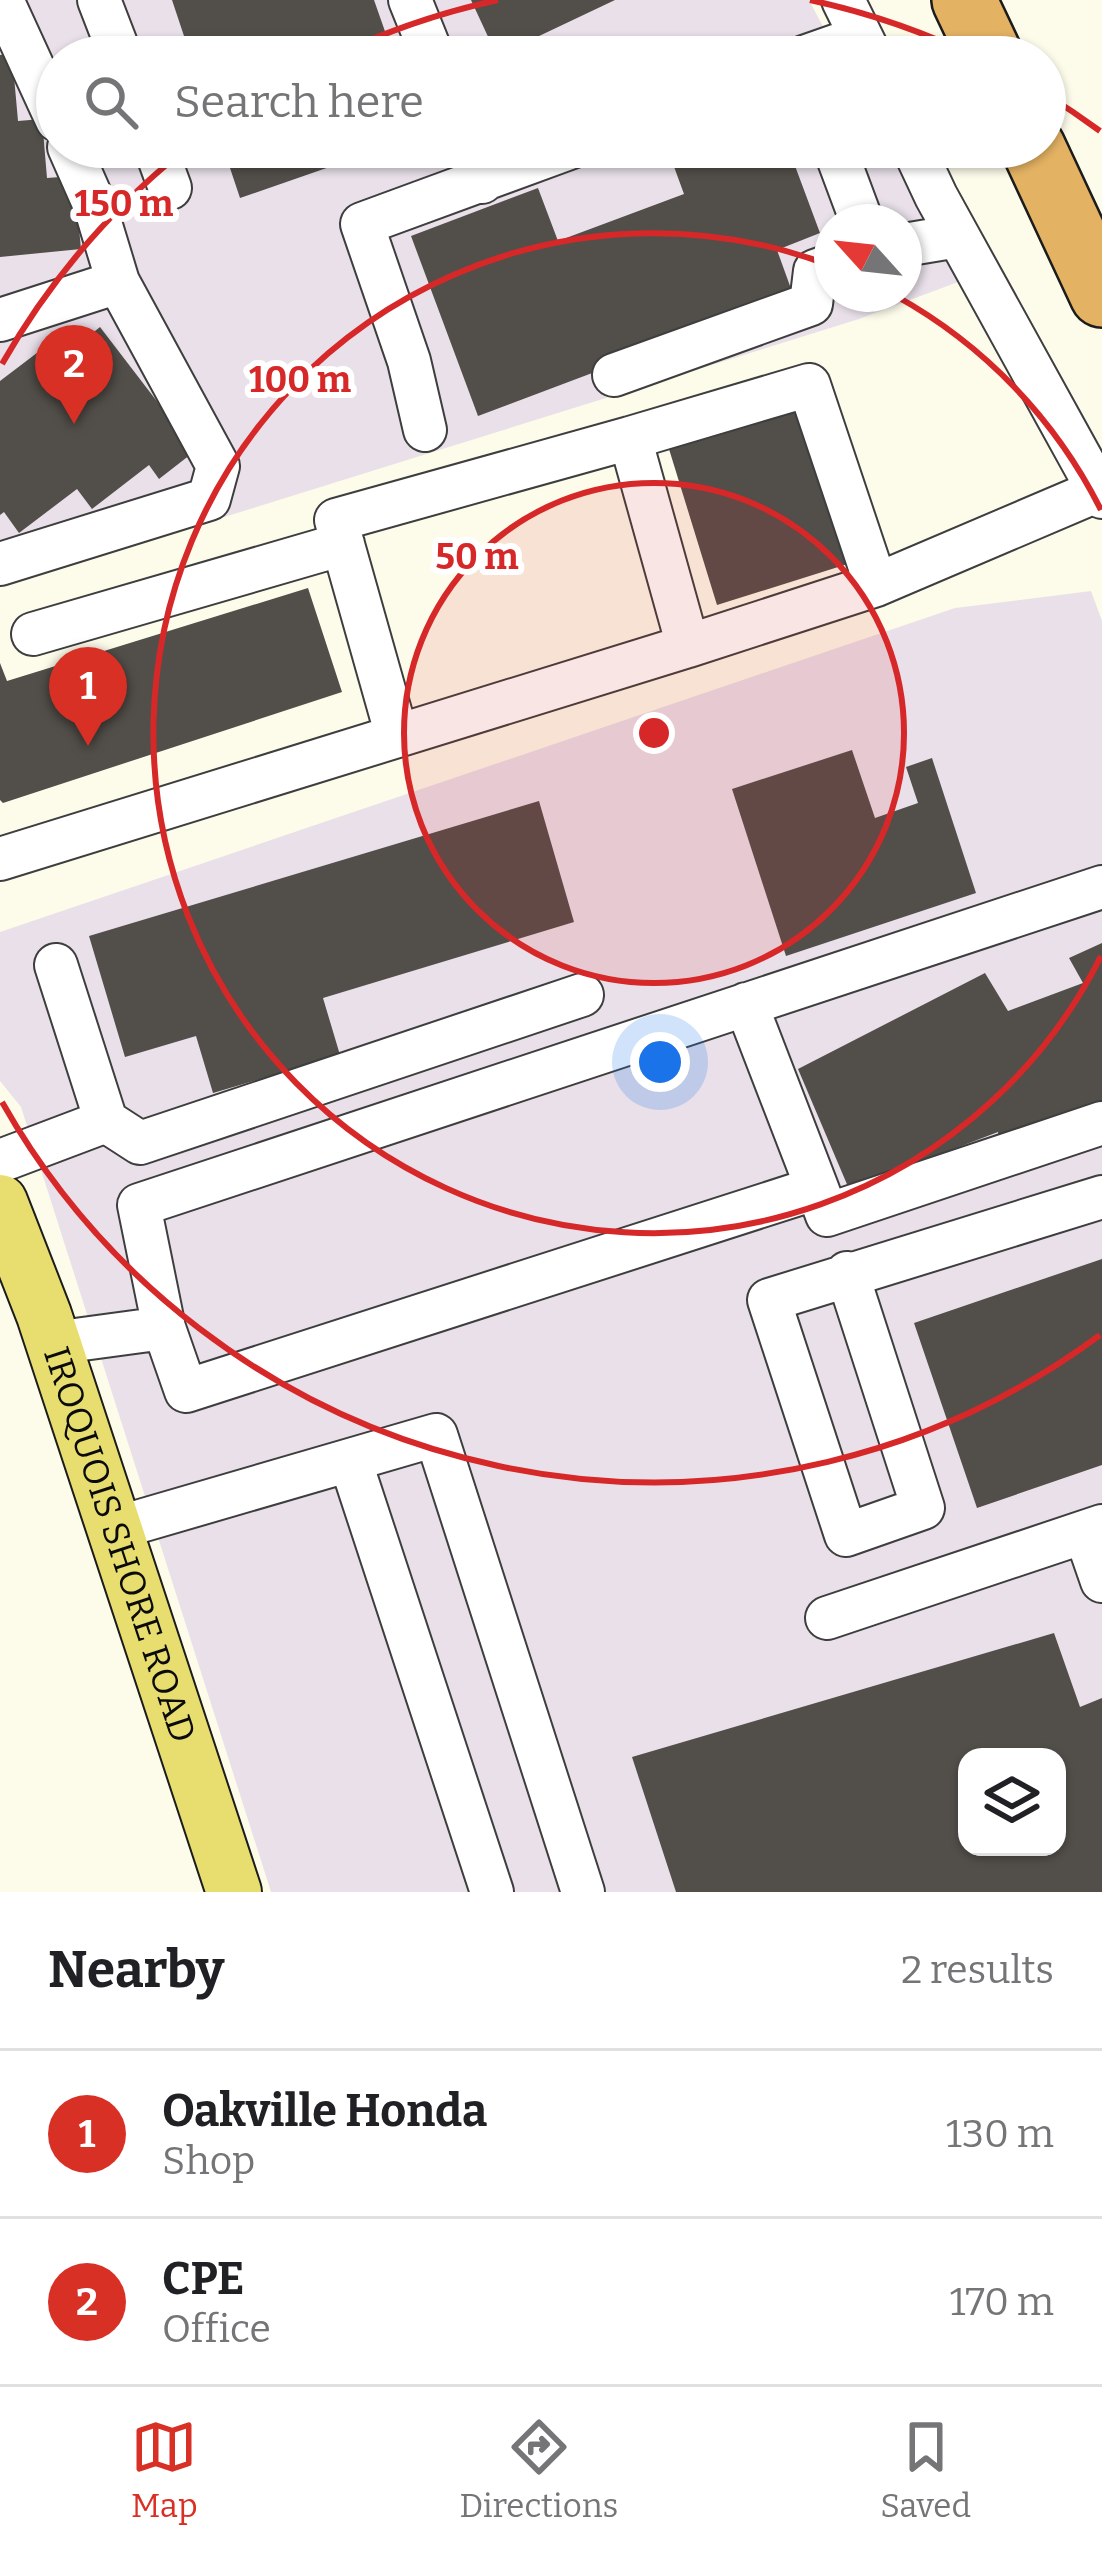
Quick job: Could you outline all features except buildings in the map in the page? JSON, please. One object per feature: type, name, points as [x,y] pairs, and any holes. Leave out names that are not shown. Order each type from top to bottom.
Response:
[{"type":"highway","points":[[964,0],[981,36]]},
{"type":"highway","points":[[1043,168],[1102,296]]},
{"type":"main road","name":"IROQUOIS SHORE ROAD","points":[[0,1202],[53,1343],[235,1892]]},
{"type":"street","points":[[2,0],[36,74]]},
{"type":"street","points":[[99,0],[113,36]]},
{"type":"street","points":[[410,0],[425,36]]},
{"type":"street","points":[[0,564],[209,499],[218,466],[118,282],[78,168]]},
{"type":"street","points":[[163,168],[170,188]]},
{"type":"street","points":[[425,430],[409,361],[362,224],[468,168]]},
{"type":"street","points":[[842,168],[855,204]]},
{"type":"street","points":[[0,859],[876,585],[1100,494],[924,168]]},
{"type":"street","points":[[922,242],[958,236]]},
{"type":"street","points":[[614,375],[811,304],[814,271]]},
{"type":"street","points":[[0,320],[118,282]]},
{"type":"street","points":[[398,736],[336,520],[809,385],[876,585]]},
{"type":"street","points":[[630,438],[688,646]]},
{"type":"street","points":[[33,634],[343,544]]},
{"type":"street","points":[[817,1188],[186,1391],[164,1328],[139,1205],[1102,886]]},
{"type":"street","points":[[56,965],[106,1121],[140,1143],[582,995]]},
{"type":"street","points":[[746,1004],[827,1215],[1102,1123]]},
{"type":"street","points":[[0,1161],[106,1121]]},
{"type":"street","points":[[848,1273],[923,1508],[846,1535],[770,1300],[848,1273],[1102,1197]]},
{"type":"street","points":[[53,1343],[164,1328]]},
{"type":"street","points":[[113,1529],[436,1435],[576,1890]]},
{"type":"street","points":[[350,1460],[492,1892]]},
{"type":"street","points":[[827,1618],[1093,1528],[1102,1581]]},
{"type":"shaded area","points":[[0,0],[809,0],[828,36],[36,36],[36,168],[898,168],[917,204],[814,204],[814,312],[878,312],[0,587]]},
{"type":"shaded area","points":[[922,214],[958,282],[922,295]]},
{"type":"shaded area","points":[[1091,591],[1102,621],[1102,1892],[271,1892],[21,1107],[0,1081],[0,932],[955,608]]},
{"type":"place","name":"CPE","points":[[74,424]]},
{"type":"place","name":"Oakville Honda","points":[[88,746]]}]
